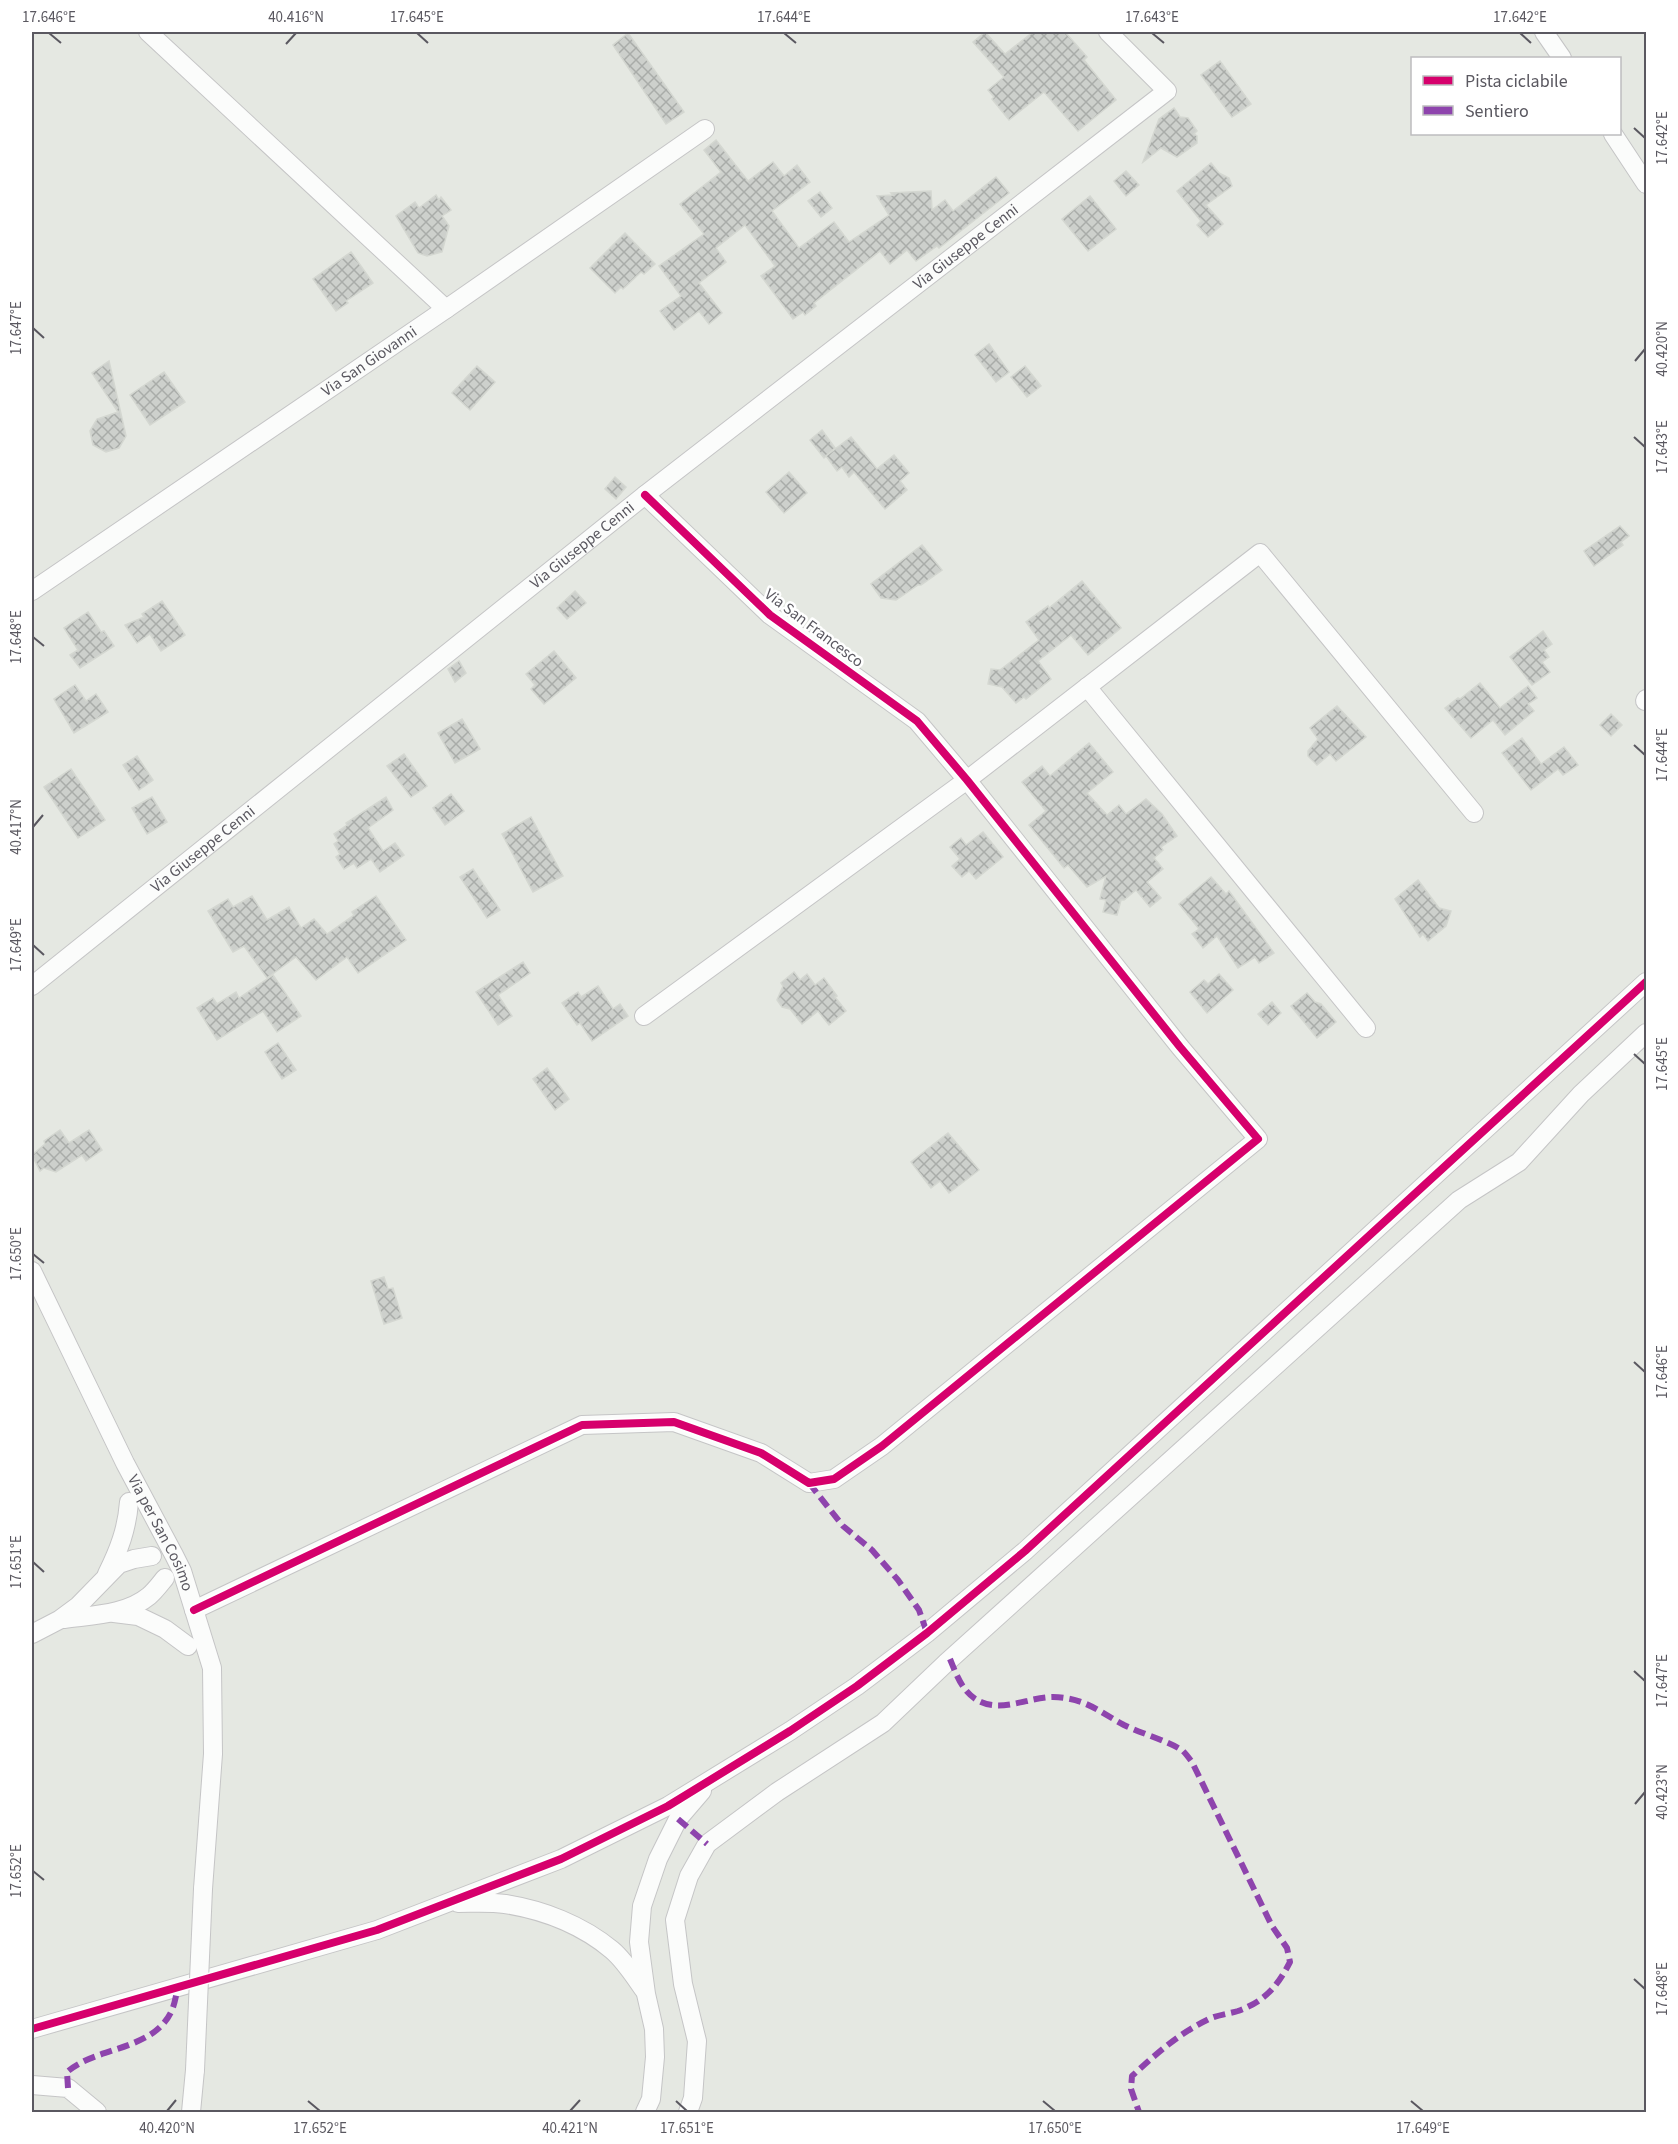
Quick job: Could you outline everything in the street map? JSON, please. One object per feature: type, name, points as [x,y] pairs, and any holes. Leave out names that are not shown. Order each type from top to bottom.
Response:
[{"type":"street","points":[[148,32],[446,309]]},
{"type":"street","name":"Via Giuseppe Cenni","points":[[32,986],[645,495],[1167,91],[1108,32]]},
{"type":"street","points":[[1544,32],[1561,57]]},
{"type":"street","name":"Via San Giovanni","points":[[32,591],[446,309],[705,129]]},
{"type":"street","points":[[1613,135],[1647,184]]},
{"type":"street","name":"Via San Francesco","points":[[194,1610],[582,1425],[674,1422],[761,1453],[809,1483],[834,1479],[882,1446],[1258,1138],[1180,1047],[967,780],[916,721],[770,615],[645,495]]},
{"type":"street","points":[[644,1016],[967,780],[1260,553],[1474,813]]},
{"type":"street","points":[[1087,687],[1366,1028]]},
{"type":"street","points":[[32,2029],[367,1933],[561,1859],[668,1806],[790,1731],[857,1686],[927,1633],[1025,1551],[1647,982]]},
{"type":"street","points":[[688,2112],[693,2098],[697,2041],[683,1984],[675,1920],[689,1876],[707,1844],[777,1792],[883,1723],[946,1663],[1459,1200],[1518,1162],[1581,1094],[1647,1033]]},
{"type":"street","name":"Via per San Cosimo","points":[[33,1280],[182,1572],[212,1668],[213,1754],[191,2112]]},
{"type":"street","points":[[106,1576],[127,1524],[129,1502]]},
{"type":"street","points":[[32,1634],[59,1620],[78,1606],[119,1564],[152,1556]]},
{"type":"street","points":[[59,1620],[132,1606],[149,1596],[165,1578]]},
{"type":"street","points":[[110,1612],[138,1616],[165,1629],[188,1646]]},
{"type":"street","points":[[645,2112],[651,2099],[655,2057],[654,2029],[646,1994],[639,1942],[642,1906],[658,1859],[678,1819],[711,1780]]},
{"type":"street","points":[[448,1903],[503,1904],[539,1911],[568,1923],[612,1950],[629,1968],[646,1994]]},
{"type":"street","points":[[32,2085],[68,2088],[97,2112]]},
{"type":"building","points":[[985,32],[1005,54],[1033,32],[1065,32],[1087,57],[1084,60],[1116,100],[1078,131],[1044,92],[1009,120],[992,99],[994,97],[988,90],[1004,77],[973,42]]},
{"type":"building","points":[[628,33],[684,112],[666,124],[613,45]]},
{"type":"building","points":[[1220,61],[1251,104],[1232,117],[1201,75]]},
{"type":"building","points":[[1174,108],[1180,117],[1188,118],[1197,131],[1194,134],[1197,136],[1197,143],[1177,157],[1161,148],[1143,162],[1159,119]]},
{"type":"building","points":[[716,140],[748,181],[773,162],[784,176],[797,165],[810,182],[772,211],[799,248],[834,222],[849,242],[889,215],[877,196],[931,191],[932,210],[945,200],[953,211],[996,177],[1009,193],[939,248],[937,246],[916,261],[907,250],[890,264],[880,251],[814,303],[816,306],[805,315],[803,312],[793,319],[761,276],[775,266],[745,225],[716,248],[726,262],[699,283],[722,313],[709,324],[699,311],[674,330],[660,311],[681,296],[659,266],[704,234],[680,204],[721,172],[704,150]]},
{"type":"building","points":[[1211,163],[1219,173],[1229,178],[1232,186],[1206,205],[1223,224],[1208,237],[1197,225],[1201,221],[1177,191]]},
{"type":"building","points":[[1126,171],[1139,185],[1126,196],[1114,181]]},
{"type":"building","points":[[820,192],[832,208],[821,217],[808,201]]},
{"type":"building","points":[[436,195],[439,200],[441,197],[451,210],[442,216],[449,226],[442,252],[427,256],[418,253],[396,216],[415,202],[419,208]]},
{"type":"building","points":[[1090,196],[1116,229],[1088,251],[1062,219]]},
{"type":"building","points":[[625,233],[655,264],[615,293],[590,268]]},
{"type":"building","points":[[351,252],[373,283],[346,301],[348,303],[336,311],[313,279]]},
{"type":"building","points":[[989,344],[1009,372],[996,382],[975,355]]},
{"type":"building","points":[[109,361],[126,436],[119,448],[106,452],[93,445],[90,431],[97,419],[118,412],[92,373]]},
{"type":"building","points":[[477,366],[495,382],[470,410],[452,393]]},
{"type":"building","points":[[1025,366],[1041,386],[1027,397],[1011,377]]},
{"type":"building","points":[[164,372],[185,402],[150,425],[130,395]]},
{"type":"building","points":[[822,430],[835,448],[824,458],[810,440]]},
{"type":"building","points":[[851,437],[877,469],[894,455],[909,473],[900,481],[907,490],[885,509],[854,472],[849,477],[842,467],[837,471],[826,456]]},
{"type":"building","points":[[789,472],[807,493],[784,513],[766,492]]},
{"type":"building","points":[[615,477],[626,487],[616,499],[605,489]]},
{"type":"building","points":[[1620,526],[1629,536],[1621,542],[1623,545],[1594,566],[1584,551]]},
{"type":"building","points":[[922,545],[942,570],[896,600],[881,598],[871,584]]},
{"type":"building","points":[[1082,581],[1121,628],[1088,655],[1071,635],[1038,661],[1051,679],[1026,699],[1024,697],[1016,703],[1002,687],[988,684],[991,669],[1000,670],[1039,640],[1026,622],[1048,606],[1049,608]]},
{"type":"building","points":[[575,591],[586,603],[567,619],[557,608]]},
{"type":"building","points":[[162,601],[185,635],[161,651],[150,634],[137,643],[125,625],[144,617],[142,614]]},
{"type":"building","points":[[88,612],[101,632],[104,631],[114,646],[80,668],[70,655],[78,650],[64,628]]},
{"type":"building","points":[[1543,631],[1552,644],[1544,650],[1549,657],[1542,662],[1550,672],[1532,685],[1510,657]]},
{"type":"building","points":[[554,651],[576,678],[544,704],[531,689],[535,685],[526,674]]},
{"type":"building","points":[[459,661],[466,673],[455,682],[448,669]]},
{"type":"building","points":[[1480,683],[1500,708],[1528,686],[1537,698],[1528,704],[1534,711],[1505,735],[1493,720],[1471,738],[1445,708]]},
{"type":"building","points":[[75,685],[86,701],[96,694],[108,712],[74,733],[54,699]]},
{"type":"building","points":[[1337,706],[1366,737],[1336,761],[1330,754],[1317,765],[1308,756],[1308,751],[1318,739],[1310,728]]},
{"type":"building","points":[[1611,714],[1622,725],[1611,736],[1600,725]]},
{"type":"building","points":[[462,719],[480,749],[455,763],[438,733]]},
{"type":"building","points":[[1522,738],[1541,764],[1564,747],[1578,765],[1563,775],[1558,769],[1531,790],[1502,753]]},
{"type":"building","points":[[1089,743],[1113,772],[1087,793],[1107,815],[1119,805],[1126,814],[1146,799],[1162,814],[1177,836],[1161,847],[1163,850],[1154,858],[1163,869],[1147,882],[1161,898],[1150,907],[1136,890],[1121,900],[1117,915],[1103,912],[1106,900],[1100,899],[1106,876],[1087,887],[1068,865],[1064,868],[1029,825],[1046,811],[1022,782],[1042,766],[1050,776]]},
{"type":"building","points":[[404,754],[427,786],[411,797],[387,766]]},
{"type":"building","points":[[137,756],[153,780],[139,790],[123,765]]},
{"type":"building","points":[[71,769],[105,820],[78,838],[44,787]]},
{"type":"building","points":[[451,794],[464,811],[445,825],[433,808]]},
{"type":"building","points":[[152,797],[167,822],[147,834],[132,808]]},
{"type":"building","points":[[386,797],[393,810],[368,828],[383,851],[395,843],[404,855],[380,872],[371,859],[357,868],[354,863],[344,869],[336,857],[340,854],[334,844],[338,841],[334,834],[347,825],[346,823]]},
{"type":"building","points":[[531,817],[563,876],[533,892],[502,834]]},
{"type":"building","points":[[983,832],[1003,857],[976,879],[969,871],[962,877],[952,866],[960,859],[950,847],[961,838],[966,845]]},
{"type":"building","points":[[473,869],[500,910],[487,918],[460,877]]},
{"type":"building","points":[[1211,877],[1226,894],[1229,891],[1274,953],[1259,963],[1255,957],[1238,968],[1217,936],[1203,948],[1192,934],[1199,929],[1179,904]]},
{"type":"building","points":[[1418,880],[1439,908],[1451,911],[1446,926],[1428,941],[1423,934],[1420,937],[1395,899]]},
{"type":"building","points":[[252,896],[267,920],[289,907],[301,928],[314,919],[327,934],[354,915],[352,912],[376,896],[406,940],[358,973],[347,957],[316,980],[296,957],[267,978],[244,946],[233,952],[208,911],[228,899],[233,907]]},
{"type":"building","points":[[523,962],[530,973],[498,995],[512,1016],[498,1025],[476,992]]},
{"type":"building","points":[[794,972],[800,980],[807,974],[815,985],[824,978],[846,1011],[829,1025],[818,1011],[802,1024],[790,1009],[782,1007],[777,1000],[783,986],[781,983]]},
{"type":"building","points":[[1219,974],[1233,990],[1207,1013],[1190,992],[1204,980],[1208,984]]},
{"type":"building","points":[[273,975],[301,1016],[277,1032],[263,1011],[217,1040],[197,1008],[213,998],[217,1004],[236,992],[239,998]]},
{"type":"building","points":[[598,986],[613,1009],[620,1004],[628,1016],[592,1041],[580,1023],[577,1025],[562,1003],[578,992],[581,997]]},
{"type":"building","points":[[1307,993],[1315,1002],[1321,1004],[1336,1022],[1317,1038],[1291,1006]]},
{"type":"building","points":[[1272,1002],[1281,1013],[1268,1025],[1258,1014]]},
{"type":"building","points":[[278,1043],[296,1070],[282,1079],[265,1052]]},
{"type":"building","points":[[547,1068],[569,1099],[555,1110],[533,1079]]},
{"type":"building","points":[[60,1130],[69,1143],[89,1130],[102,1150],[86,1161],[82,1155],[56,1172],[44,1168],[40,1171],[32,1155],[45,1144],[44,1141]]},
{"type":"building","points":[[948,1133],[979,1170],[949,1193],[940,1181],[931,1188],[911,1162]]},
{"type":"building","points":[[384,1277],[388,1289],[393,1288],[402,1318],[384,1324],[371,1281]]},
{"type":"marked path","points":[[809,1483],[843,1526],[872,1550],[898,1580],[919,1610],[927,1633]]},
{"type":"marked path","points":[[950,1659],[965,1689],[981,1702],[989,1705],[1007,1705],[1053,1697],[1074,1700],[1183,1751],[1192,1762],[1272,1926],[1287,1948],[1290,1962],[1275,1986],[1263,1998],[1238,2011],[1214,2017],[1196,2026],[1167,2045],[1132,2076],[1131,2089],[1139,2112]]},
{"type":"marked path","points":[[678,1819],[707,1844]]},
{"type":"marked path","points":[[68,2088],[67,2072],[94,2057],[139,2041],[164,2023],[172,2010],[178,1987]]},
{"type":"cycle path","points":[[194,1610],[582,1425],[674,1422],[761,1453],[809,1483],[834,1479],[882,1446],[1258,1139],[1180,1047],[967,780],[917,721],[770,615],[645,495]]},
{"type":"cycle path","points":[[32,2029],[377,1930],[561,1859],[668,1806],[790,1731],[857,1686],[927,1633],[1025,1551],[1646,982]]}]
